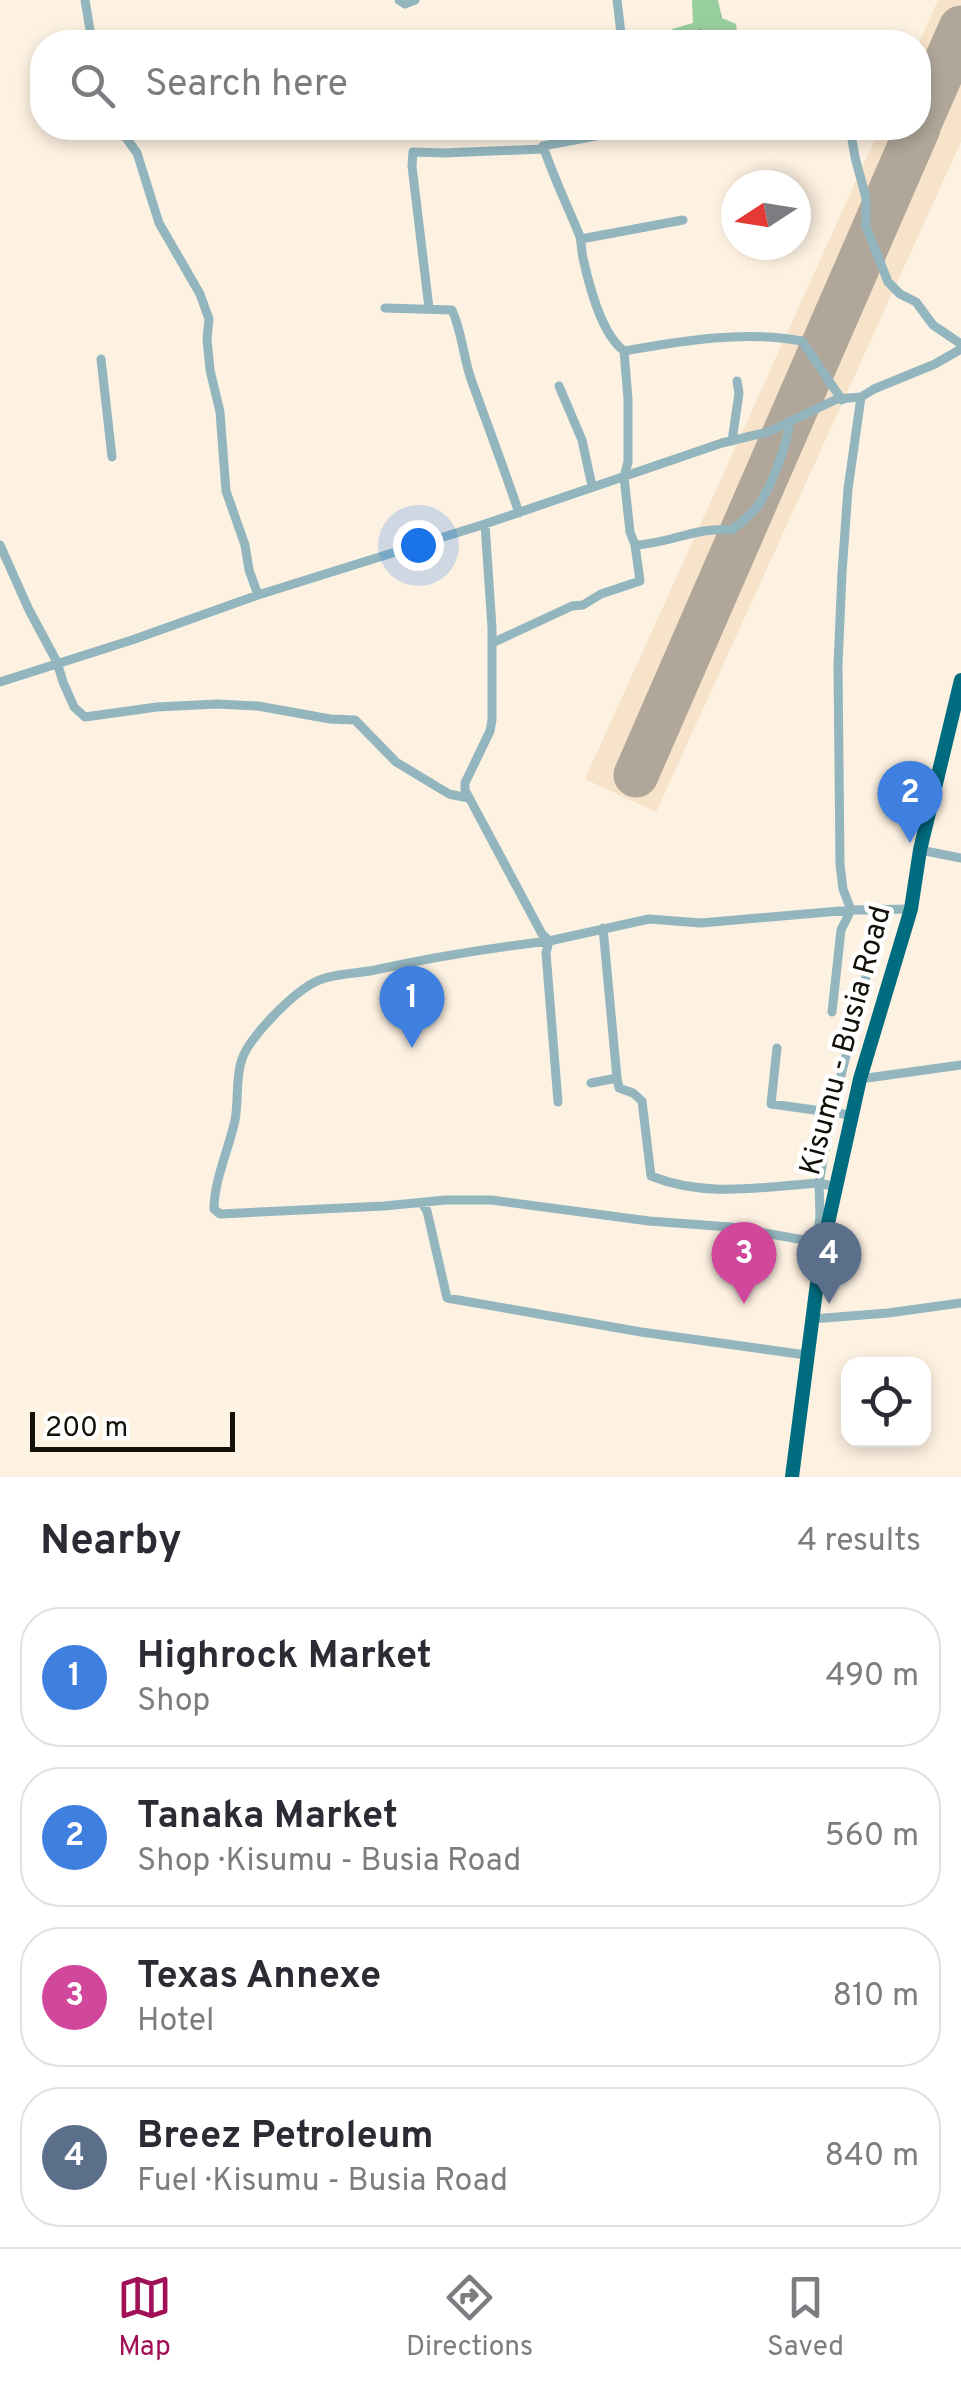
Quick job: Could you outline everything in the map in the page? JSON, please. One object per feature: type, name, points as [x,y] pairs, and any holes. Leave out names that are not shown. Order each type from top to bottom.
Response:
[{"type":"highway","name":"Kisumu - Busia Road","points":[[792,1477],[820,1260],[860,1079],[911,909],[920,850],[961,680]]},
{"type":"street","points":[[85,0],[90,30]]},
{"type":"street","points":[[400,0],[404,4],[415,0]]},
{"type":"street","points":[[617,0],[621,30]]},
{"type":"street","points":[[127,140],[136,153],[159,223],[200,294],[209,320],[208,355],[221,422],[226,490],[258,595]]},
{"type":"street","points":[[492,643],[572,606],[640,581],[624,478],[628,462],[628,399],[624,351],[614,343],[598,312],[581,239],[542,146],[571,140]]},
{"type":"street","points":[[0,682],[520,513],[592,486],[768,432],[837,400],[861,397],[935,364],[961,346],[933,325],[916,302],[888,282],[866,226],[866,198],[852,140]]},
{"type":"street","points":[[429,308],[413,152],[543,149]]},
{"type":"street","points":[[581,239],[683,220]]},
{"type":"street","points":[[385,308],[452,310],[470,376],[520,513]]},
{"type":"street","points":[[624,351],[740,336],[802,341],[842,400]]},
{"type":"street","points":[[101,359],[112,457]]},
{"type":"street","points":[[732,441],[737,381]]},
{"type":"street","points":[[559,386],[582,440],[592,486]]},
{"type":"street","points":[[852,910],[843,889],[840,865],[838,665],[848,489],[861,397]]},
{"type":"street","points":[[635,546],[713,528],[732,530],[756,509],[763,496],[790,421]]},
{"type":"street","points":[[485,524],[492,720],[465,783],[468,798],[549,941]]},
{"type":"street","points":[[0,545],[58,662],[74,706],[85,717],[157,706],[216,704],[355,720],[396,762],[449,794],[468,798]]},
{"type":"street","points":[[920,850],[961,858]]},
{"type":"street","points":[[820,1260],[814,1250],[820,1218],[819,1184],[832,1111],[883,909]]},
{"type":"street","points":[[816,1242],[730,1227],[649,1221],[510,1202],[470,1200],[220,1214],[214,1202],[236,1116],[243,1056],[292,998],[325,978],[549,941],[648,920],[701,922],[911,909]]},
{"type":"street","points":[[832,1012],[841,930],[852,910]]},
{"type":"street","points":[[603,928],[617,1078],[619,1088],[642,1102],[651,1176],[716,1190],[819,1184],[836,1187]]},
{"type":"street","points":[[549,941],[546,953],[558,1102]]},
{"type":"street","points":[[777,1048],[771,1104],[851,1115]]},
{"type":"street","points":[[860,1079],[961,1064]]},
{"type":"street","points":[[591,1083],[617,1078]]},
{"type":"street","points":[[422,1203],[428,1211],[447,1298],[641,1332],[806,1355]]},
{"type":"street","points":[[812,1319],[888,1314],[961,1303]]},
{"type":"shaded area","points":[[938,0],[961,0],[961,142],[656,812],[585,779],[875,140],[931,140],[931,30],[925,30]]},
{"type":"green space","points":[[692,0],[718,0],[722,18],[736,24],[737,30],[671,30],[693,23]]},
{"type":"runway","points":[[931,96],[961,28]]},
{"type":"runway","points":[[636,775],[913,140]]},
{"type":"place","name":"Tanaka Market","points":[[910,843]]},
{"type":"place","name":"Highrock Market","points":[[412,1048]]},
{"type":"place","name":"Texas Annexe","points":[[744,1304]]},
{"type":"place","name":"Breez Petroleum","points":[[829,1304]]}]
